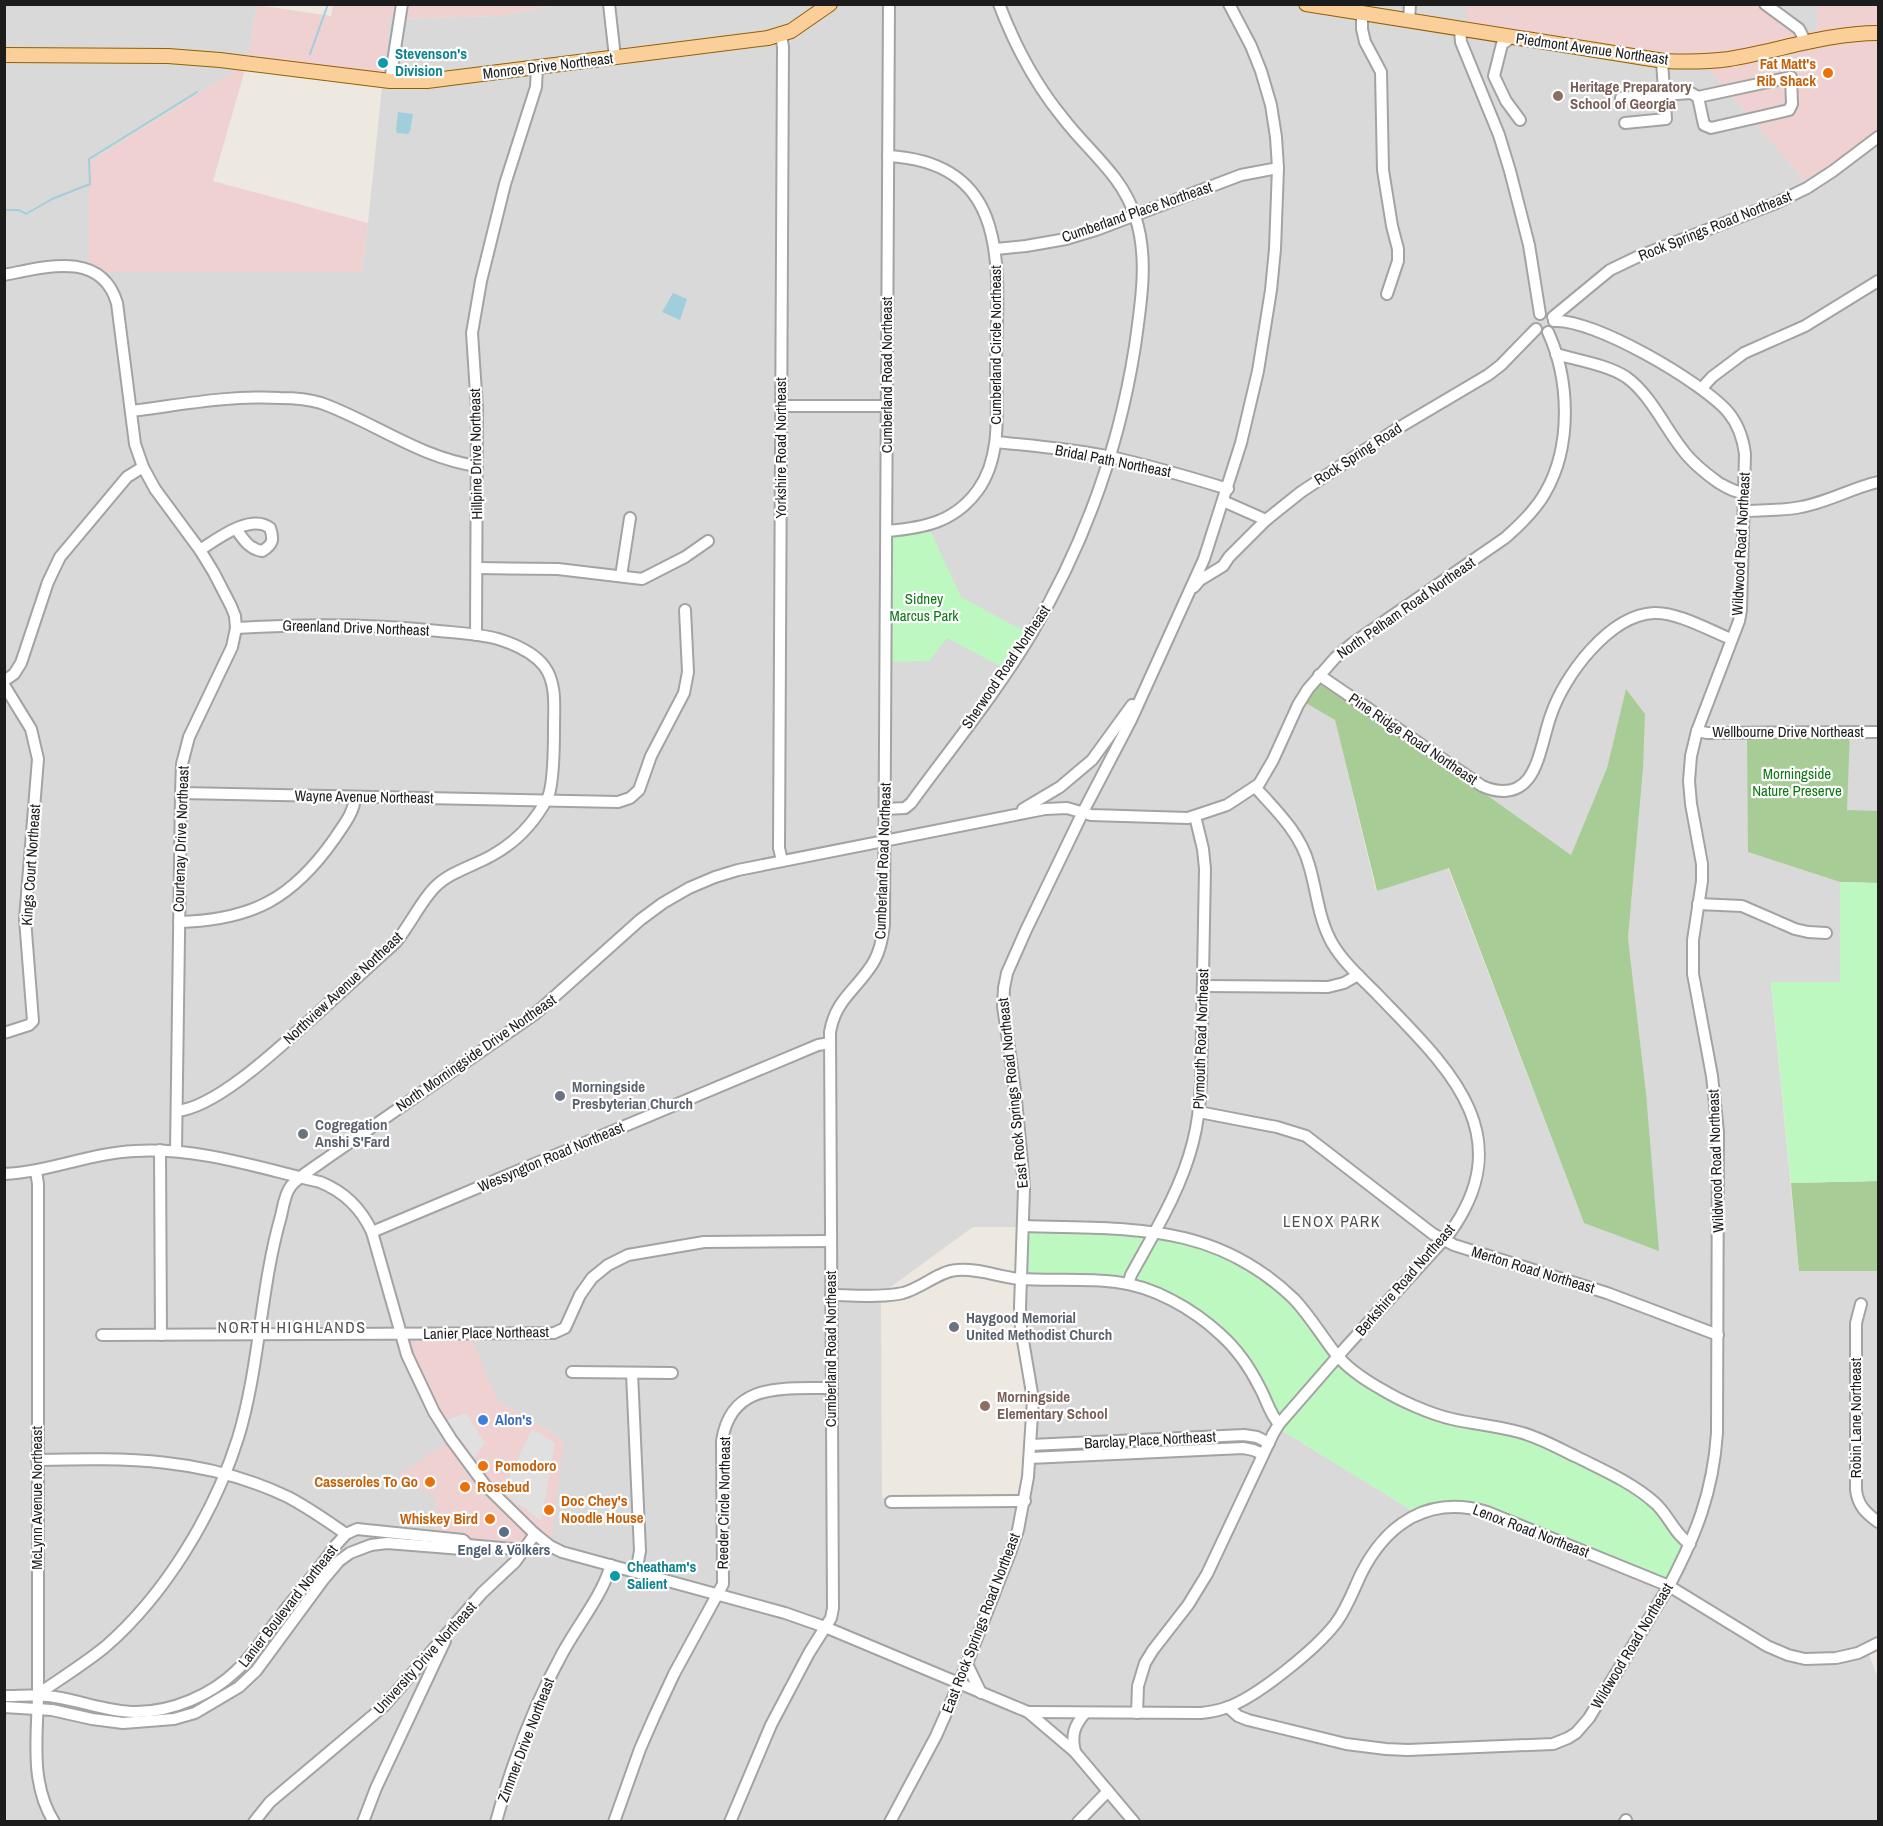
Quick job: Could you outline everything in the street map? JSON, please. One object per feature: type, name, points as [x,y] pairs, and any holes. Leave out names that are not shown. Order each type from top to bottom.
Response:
[{"type":"main road","name":"Monroe Drive Northeast","points":[[4,55],[161,56],[210,59],[390,81],[427,81],[781,35],[801,25],[830,4]]},
{"type":"main road","name":"Piedmont Avenue Northeast","points":[[1306,4],[1662,61],[1720,60],[1806,43],[1878,33]]},
{"type":"street","points":[[390,81],[402,4]]},
{"type":"street","points":[[609,4],[615,57]]},
{"type":"street","name":"Cumberland Road Northeast","points":[[730,1821],[771,1725],[809,1653],[831,1618],[833,1608],[830,1043],[836,1010],[844,997],[870,968],[882,943],[884,925],[889,4]]},
{"type":"street","name":"Sherwood Road Northeast","points":[[885,809],[904,808],[912,803],[1030,635],[1077,548],[1110,457],[1128,393],[1139,315],[1143,255],[1135,214],[1114,176],[1064,121],[1033,77],[999,4]]},
{"type":"street","name":"East Rock Springs Road Northeast","points":[[890,1821],[936,1736],[959,1684],[1010,1553],[1024,1501],[1030,1458],[1033,1399],[1022,1329],[1022,1162],[1016,1090],[1003,1006],[1004,988],[1026,930],[1122,738],[1204,559],[1228,489],[1250,407],[1265,330],[1275,249],[1278,168],[1276,137],[1266,88],[1251,46],[1229,4]]},
{"type":"street","points":[[1409,21],[1410,4]]},
{"type":"street","points":[[1766,4],[1799,29],[1806,43]]},
{"type":"street","points":[[1362,14],[1365,42],[1381,72],[1383,170],[1398,249],[1398,261],[1387,294]]},
{"type":"street","points":[[1460,30],[1461,42],[1499,135],[1510,171],[1529,245],[1540,314],[1548,313],[1554,319],[1553,327],[1548,332],[1542,332],[1536,328]]},
{"type":"street","name":"Yorkshire Road Northeast","points":[[781,35],[783,47],[780,848],[782,861]]},
{"type":"street","points":[[1511,38],[1502,44],[1494,76],[1506,101],[1520,120]]},
{"type":"street","points":[[1625,123],[1666,119],[1662,61]]},
{"type":"street","name":"Hillpine Drive Northeast","points":[[476,635],[477,408],[472,351],[474,312],[505,184],[536,87],[537,67]]},
{"type":"street","points":[[1621,98],[1691,93],[1698,97],[1791,77],[1792,104],[1789,110],[1711,129],[1704,125],[1698,97]]},
{"type":"street","name":"Rock Springs Road Northeast","points":[[1554,319],[1610,270],[1637,257],[1776,203],[1807,188],[1878,137]]},
{"type":"street","name":"Cumberland Circle Northeast","points":[[887,531],[928,526],[960,509],[974,496],[985,480],[996,442],[996,249],[992,229],[974,195],[945,170],[908,157],[888,156]]},
{"type":"street","name":"Cumberland Place Northeast","points":[[996,249],[1066,239],[1096,230],[1241,175],[1278,168]]},
{"type":"street","points":[[6,275],[65,265],[91,271],[108,283],[117,303],[135,444],[142,467],[155,489],[200,550],[231,606],[236,628]]},
{"type":"street","points":[[1702,388],[1712,377],[1744,353],[1805,326],[1878,281]]},
{"type":"street","name":"Rock Spring Road","points":[[1190,592],[1200,580],[1223,566],[1266,520],[1301,492],[1356,454],[1488,375],[1536,328],[1534,321],[1540,314]]},
{"type":"street","name":"Wildwood Road Northeast","points":[[1228,1707],[1238,1716],[1248,1720],[1365,1747],[1430,1750],[1553,1744],[1568,1738],[1589,1718],[1669,1586],[1690,1544],[1706,1502],[1715,1462],[1717,1433],[1718,1132],[1712,1076],[1693,974],[1693,939],[1702,881],[1702,864],[1689,781],[1691,756],[1697,731],[1741,610],[1745,454],[1740,432],[1727,411],[1702,388],[1665,364],[1614,339],[1572,322],[1554,319]]},
{"type":"street","name":"North Pelham Road Northeast","points":[[1083,812],[1091,815],[1188,818],[1227,805],[1255,787],[1273,759],[1298,705],[1319,675],[1353,643],[1505,538],[1522,523],[1537,506],[1554,475],[1563,440],[1563,396],[1556,354],[1548,332]]},
{"type":"street","points":[[1556,354],[1616,371],[1626,377],[1652,404],[1681,448],[1695,464],[1730,490],[1744,492]]},
{"type":"street","points":[[131,411],[234,398],[304,399],[342,412],[427,452],[477,466]]},
{"type":"street","points":[[781,406],[887,406]]},
{"type":"street","name":"Bridal Path Northeast","points":[[996,442],[1064,449],[1110,457],[1228,489]]},
{"type":"street","points":[[4,683],[21,663],[48,582],[60,557],[127,477],[142,467]]},
{"type":"street","points":[[1744,511],[1801,507],[1878,482]]},
{"type":"street","points":[[1223,501],[1266,520]]},
{"type":"street","points":[[621,576],[630,518]]},
{"type":"street","points":[[200,550],[236,529]]},
{"type":"street","points":[[477,568],[558,569],[642,579],[685,557],[708,541]]},
{"type":"street","points":[[1204,559],[1215,565],[1229,557]]},
{"type":"street","name":"Wayne Avenue Northeast","points":[[181,793],[618,802],[630,798],[639,790],[651,756],[681,701],[686,685],[688,672],[685,610]]},
{"type":"street","name":"Pine Ridge Road Northeast","points":[[1319,675],[1482,786],[1493,791],[1504,792],[1519,787],[1530,777],[1535,768],[1551,712],[1564,686],[1590,651],[1623,623],[1643,614],[1665,614],[1731,639]]},
{"type":"street","name":"Greenland Drive Northeast","points":[[236,628],[324,624],[419,629],[476,635]]},
{"type":"street","name":"Courtenay Drive Northeast","points":[[176,1151],[182,764],[189,737],[232,647],[236,628]]},
{"type":"street","points":[[476,635],[499,640],[519,648],[540,661],[550,675],[553,689],[554,733],[551,790],[546,801]]},
{"type":"street","name":"Kings Court Northeast","points":[[4,683],[31,729],[38,759],[25,919],[33,1021],[29,1025],[4,1033]]},
{"type":"street","points":[[1004,817],[1039,801],[1077,774],[1095,757],[1144,688]]},
{"type":"street","name":"Wellbourne Drive Northeast","points":[[1697,731],[1707,733],[1878,732]]},
{"type":"street","name":"Berkshire Road Northeast","points":[[1137,1713],[1138,1686],[1145,1663],[1208,1574],[1279,1424],[1442,1240],[1463,1213],[1475,1183],[1478,1149],[1472,1116],[1459,1087],[1432,1053],[1339,954],[1325,929],[1318,909],[1310,866],[1301,844],[1282,816],[1255,787]]},
{"type":"street","points":[[179,922],[219,919],[239,914],[264,905],[286,891],[322,856],[352,813],[355,797]]},
{"type":"street","name":"Northview Avenue Northeast","points":[[177,1111],[197,1106],[237,1082],[270,1056],[396,942],[409,927],[426,897],[436,886],[514,840],[530,825],[546,801]]},
{"type":"street","name":"North Morningside Drive Northeast","points":[[38,1695],[104,1647],[147,1602],[199,1527],[225,1473],[248,1403],[276,1233],[289,1188],[301,1177],[535,1014],[640,920],[689,888],[715,877],[782,861],[1004,817],[1053,808],[1083,812]]},
{"type":"street","name":"Plymouth Road Northeast","points":[[1128,1284],[1184,1172],[1199,1112],[1205,869],[1195,816]]},
{"type":"street","points":[[1698,904],[1742,906],[1795,929],[1826,933]]},
{"type":"street","points":[[1203,986],[1328,987],[1344,983],[1358,975]]},
{"type":"street","name":"Wessyngton Road Northeast","points":[[372,1232],[818,1045],[830,1043]]},
{"type":"street","name":"Merton Road Northeast","points":[[1199,1112],[1277,1126],[1306,1136],[1442,1240],[1607,1293],[1718,1335]]},
{"type":"street","points":[[160,1150],[161,1335]]},
{"type":"street","points":[[4,1174],[36,1171],[107,1154],[160,1150],[213,1156],[329,1185],[348,1197],[362,1213],[372,1232],[407,1355],[421,1386],[450,1438],[485,1485],[550,1546],[562,1552],[785,1613],[825,1627],[1028,1712],[1075,1752],[1134,1821]]},
{"type":"street","name":"McLynn Avenue Northeast","points":[[36,1171],[38,1184],[36,1772],[40,1794],[54,1821]]},
{"type":"street","points":[[1023,1226],[1155,1231],[1183,1236],[1236,1256],[1283,1288],[1300,1306],[1338,1357],[1367,1381],[1400,1399],[1450,1418],[1530,1435],[1578,1458],[1631,1485],[1657,1505],[1682,1538],[1690,1544]]},
{"type":"street","name":"Lanier Place Northeast","points":[[102,1335],[554,1333],[565,1328],[580,1295],[592,1278],[608,1265],[628,1255],[705,1242],[830,1242]]},
{"type":"street","points":[[831,1295],[902,1293],[917,1288],[944,1273],[956,1270],[1021,1279],[1105,1281],[1146,1289],[1180,1305],[1220,1334],[1250,1370],[1273,1418],[1279,1424]]},
{"type":"street","name":"Robin Lane Northeast","points":[[1861,1304],[1856,1323],[1856,1490],[1860,1505],[1878,1522]]},
{"type":"street","points":[[572,1372],[672,1373]]},
{"type":"street","points":[[632,1372],[640,1551],[636,1572]]},
{"type":"street","name":"Reeder Circle Northeast","points":[[614,1821],[654,1717],[723,1584],[722,1441],[729,1418],[742,1402],[762,1391],[831,1388]]},
{"type":"street","name":"Barclay Place Northeast","points":[[1031,1445],[1244,1435],[1257,1437],[1269,1443]]},
{"type":"street","points":[[1143,1440],[1143,1453]]},
{"type":"street","name":"Barclay Place Northeast","points":[[1030,1458],[1243,1448],[1263,1454]]},
{"type":"street","points":[[37,1460],[150,1460],[188,1464],[225,1473],[289,1498],[320,1515],[346,1534]]},
{"type":"street","points":[[891,1502],[1024,1501]]},
{"type":"street","name":"Lenox Road Northeast","points":[[1028,1712],[1202,1713],[1228,1707],[1272,1680],[1323,1638],[1345,1609],[1368,1562],[1398,1527],[1413,1517],[1448,1506],[1468,1506],[1487,1512],[1669,1586],[1767,1646],[1797,1658],[1815,1660],[1845,1657],[1878,1643]]},
{"type":"street","name":"Lanier Boulevard Northeast","points":[[4,1696],[38,1695],[137,1712],[176,1705],[216,1688],[237,1671],[346,1534],[357,1529],[464,1540],[468,1545]]},
{"type":"street","points":[[381,1532],[381,1544]]},
{"type":"street","name":"University Drive Northeast","points":[[254,1821],[270,1802],[384,1706],[482,1593],[515,1562],[535,1534]]},
{"type":"street","name":"Lanier Boulevard Northeast","points":[[4,1707],[38,1708],[123,1723],[149,1723],[180,1718],[195,1713],[239,1687],[260,1665],[323,1580],[350,1553],[371,1545],[381,1544],[462,1549],[468,1545],[523,1550]]},
{"type":"street","points":[[330,1553],[339,1562]]},
{"type":"street","name":"Zimmer Drive Northeast","points":[[496,1821],[541,1692],[571,1637],[602,1591],[611,1565]]},
{"type":"street","points":[[363,1821],[441,1648],[460,1618]]},
{"type":"street","points":[[250,1657],[260,1665]]},
{"type":"street","points":[[967,1664],[981,1693]]},
{"type":"street","points":[[66,1712],[70,1700]]},
{"type":"street","points":[[176,1705],[180,1718]]},
{"type":"street","points":[[1075,1752],[1072,1741],[1073,1730],[1085,1713]]},
{"type":"street","points":[[1078,1821],[1108,1791]]},
{"type":"shaded area","points":[[5,5],[257,5],[247,63],[89,162],[362,272],[389,19],[499,16],[558,5],[1467,5],[1467,31],[1700,59],[1810,187],[1878,136],[1878,811],[1847,811],[1748,852],[1840,882],[1840,982],[1771,983],[1799,1271],[1878,1271],[1878,1645],[1867,1650],[1878,1678],[1878,1821],[5,1822]],"holes":[[[1320,676],[1571,855],[1607,768],[1626,690],[1643,769],[1628,938],[1646,1093],[1584,1223],[1448,868],[1376,891],[1335,720]],[[973,1227],[1022,1227],[1431,1413],[1411,1510],[1275,1426],[1257,1380],[1226,1339],[1186,1306],[1124,1281],[1022,1278],[1032,1406],[1022,1500],[882,1498],[881,1294]],[[498,1401],[564,1440],[435,1542],[436,1497],[449,1442]]]},
{"type":"shaded area","points":[[257,5],[331,16],[333,5],[558,5],[499,16],[389,19],[384,78],[247,63]]},
{"type":"shaded area","points":[[1467,5],[1765,5],[1817,35],[1817,5],[1878,5],[1878,136],[1810,187],[1700,59],[1467,31]]},
{"type":"shaded area","points":[[1765,5],[1817,5],[1818,36],[1787,18]]},
{"type":"shaded area","points":[[247,63],[213,181],[368,223],[362,272],[89,272],[89,162]]},
{"type":"shaded area","points":[[403,1333],[469,1333],[498,1401],[564,1440],[551,1544],[539,1546],[532,1551],[435,1542],[436,1497],[398,1475],[449,1441]]},
{"type":"shaded area","points":[[466,1413],[485,1443],[472,1461],[447,1420]]},
{"type":"shaded area","points":[[532,1429],[555,1443],[541,1521],[502,1492]]},
{"type":"green space","name":"Sidney Marcus Park","points":[[928,526],[961,597],[1031,635],[1008,670],[947,638],[929,661],[886,662],[887,531]]},
{"type":"green space","points":[[1320,676],[1571,855],[1607,768],[1626,689],[1645,714],[1643,769],[1628,938],[1646,1093],[1659,1251],[1584,1223],[1449,868],[1377,891],[1335,720],[1306,703]]},
{"type":"green space","name":"Morningside Nature Preserve","points":[[1850,731],[1847,810],[1878,811],[1878,883],[1840,882],[1748,852],[1747,732]]},
{"type":"green space","points":[[1840,882],[1878,883],[1878,1181],[1791,1183],[1771,982],[1840,982]]},
{"type":"green space","points":[[1878,1181],[1878,1271],[1799,1271],[1791,1183]]},
{"type":"green space","points":[[1022,1227],[1190,1236],[1234,1255],[1290,1298],[1337,1354],[1380,1390],[1431,1413],[1539,1435],[1659,1505],[1693,1543],[1667,1586],[1485,1510],[1447,1505],[1411,1510],[1275,1426],[1257,1380],[1226,1339],[1186,1306],[1124,1281],[1022,1278]]},
{"type":"water","points":[[398,112],[413,114],[408,134],[397,133]]},
{"type":"water","points":[[673,293],[687,299],[680,320],[662,312]]},
{"type":"waterway","points":[[310,54],[328,4]]},
{"type":"waterway","points":[[4,210],[19,210],[26,214],[52,199],[90,184],[89,159],[197,92]]},
{"type":"place","name":"Stevenson's Division","points":[[383,63]]},
{"type":"place","name":"Fat Matt's Rib Shack","points":[[1828,73]]},
{"type":"place","name":"Heritage Preparatory School of Georgia","points":[[1558,96]]},
{"type":"place","name":"Morningside Presbyterian Church","points":[[560,1096]]},
{"type":"place","name":"Cogregation Anshi S'Fard","points":[[303,1134]]},
{"type":"place","name":"Haygood Memorial United Methodist Church","points":[[954,1327]]},
{"type":"place","name":"Morningside Elementary School","points":[[985,1406]]},
{"type":"place","name":"Alon's","points":[[483,1420]]},
{"type":"place","name":"Pomodoro","points":[[483,1466]]},
{"type":"place","name":"Casseroles To Go","points":[[430,1482]]},
{"type":"place","name":"Rosebud","points":[[465,1487]]},
{"type":"place","name":"Doc Chey's Noodle House","points":[[549,1510]]},
{"type":"place","name":"Whiskey Bird","points":[[490,1519]]},
{"type":"place","name":"Engel & Völkers","points":[[504,1532]]},
{"type":"place","name":"Cheatham's Salient","points":[[615,1576]]},
{"type":"district","name":"LENOX PARK","points":[[1332,1221]]},
{"type":"district","name":"NORTH HIGHLANDS","points":[[292,1327]]}]
